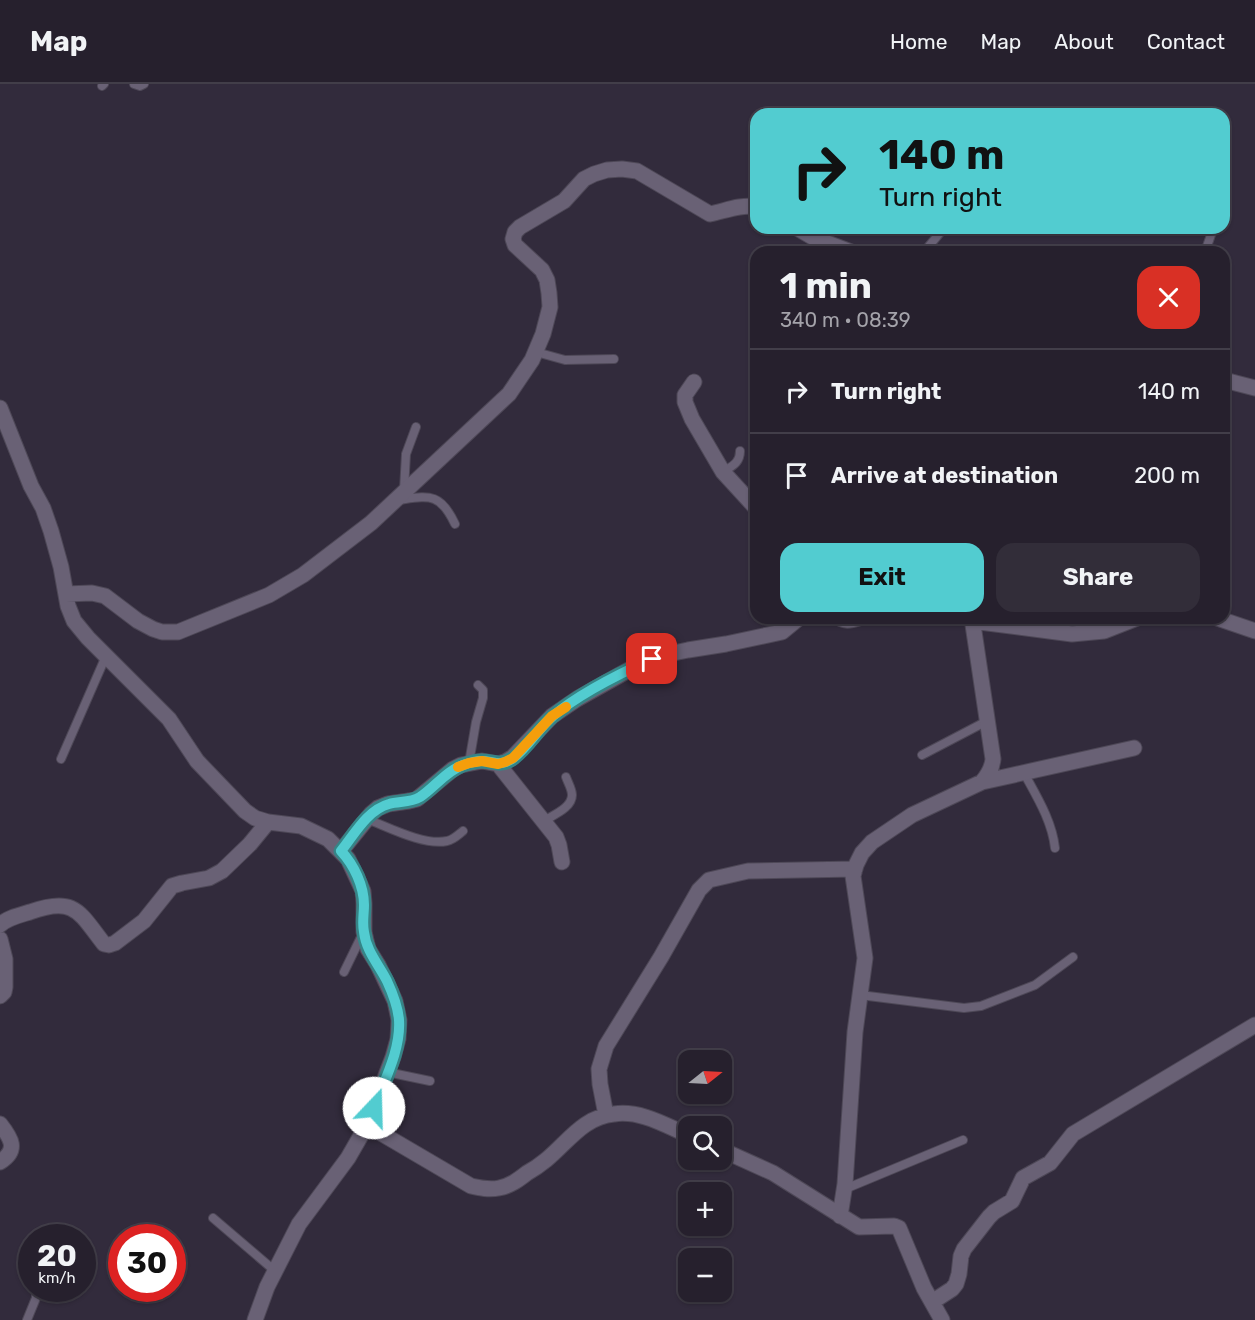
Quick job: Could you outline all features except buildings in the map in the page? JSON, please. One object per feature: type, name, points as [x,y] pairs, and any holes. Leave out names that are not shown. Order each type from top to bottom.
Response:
[{"type":"street","points":[[66,594],[92,593],[105,596],[138,621],[153,629],[162,632],[178,632],[269,596],[303,575],[371,523],[509,394],[532,360],[543,334],[550,307],[549,293],[547,280],[542,270],[515,245],[513,239],[515,232],[564,201],[584,179],[607,170],[637,171],[710,214],[750,206]]},
{"type":"street","points":[[807,234],[836,246]]},
{"type":"street","points":[[694,382],[685,395],[685,402],[692,419],[723,472],[750,501]]},
{"type":"street","points":[[1230,382],[1255,388]]},
{"type":"street","points":[[0,408],[51,531],[68,606],[74,621],[169,719],[196,761],[245,811],[255,818],[300,826],[328,839],[348,859],[363,891],[364,932],[368,949],[387,981],[395,1001],[399,1020],[398,1039],[367,1125],[348,1158],[305,1214],[267,1287],[255,1320]]},
{"type":"street","points":[[1230,622],[1255,631]]},
{"type":"street","points":[[341,851],[367,818],[378,808],[417,799],[453,769],[469,763],[482,761],[498,764],[513,758],[552,716],[634,667],[664,655],[782,632],[791,624]]},
{"type":"street","points":[[973,624],[993,759],[993,766],[982,782]]},
{"type":"street","points":[[1005,624],[1072,634],[1104,631],[1122,624]]},
{"type":"street","points":[[840,1216],[844,1190],[855,1032],[865,958],[853,876],[862,853],[872,842],[912,815],[982,782],[1134,748]]},
{"type":"street","points":[[498,764],[556,837],[562,862]]},
{"type":"street","points":[[0,925],[5,921],[42,908],[62,905],[72,908],[83,916],[104,944],[109,945],[144,921],[172,886],[209,878],[222,871],[250,844],[268,822]]},
{"type":"street","points":[[606,1115],[599,1069],[606,1046],[699,890],[709,880],[748,871],[855,869]]},
{"type":"street","points":[[0,939],[5,959],[5,987],[0,996]]},
{"type":"street","points":[[932,1302],[956,1284],[964,1249],[989,1217],[1012,1201],[1023,1178],[1050,1164],[1073,1134],[1255,1025]]},
{"type":"street","points":[[367,1125],[471,1186],[485,1189],[513,1184],[546,1160],[580,1127],[606,1115],[615,1113],[641,1116],[678,1130]]},
{"type":"street","points":[[0,1124],[9,1136],[12,1147],[9,1154],[0,1162]]},
{"type":"street","points":[[732,1155],[773,1173],[859,1227],[899,1228],[924,1288],[942,1320]]},
{"type":"lane","points":[[134,84],[140,86],[144,84]]},
{"type":"lane","points":[[929,246],[939,234]]},
{"type":"lane","points":[[536,352],[565,360],[614,359]]},
{"type":"lane","points":[[416,427],[406,454],[400,496],[423,496],[442,502],[455,524]]},
{"type":"lane","points":[[723,472],[738,462],[740,451]]},
{"type":"lane","points":[[61,759],[106,656]]},
{"type":"lane","points":[[469,763],[483,698],[483,690],[478,685]]},
{"type":"lane","points":[[922,755],[987,721]]},
{"type":"lane","points":[[1024,773],[1049,822],[1055,848]]},
{"type":"lane","points":[[544,821],[567,807],[571,800],[572,794],[566,777]]},
{"type":"lane","points":[[367,818],[416,838],[435,841],[446,842],[463,831]]},
{"type":"lane","points":[[344,972],[364,932]]},
{"type":"lane","points":[[860,995],[972,1008],[1035,986],[1073,957]]},
{"type":"lane","points":[[387,1072],[430,1081]]},
{"type":"lane","points":[[844,1190],[963,1140]]},
{"type":"lane","points":[[213,1218],[275,1271]]},
{"type":"lane","points":[[27,1320],[34,1302]]},
{"type":"slow traffic","points":[[458,767],[482,761],[498,764],[513,758],[552,716],[566,707]]},
{"type":"route","points":[[374,1108],[393,1058],[398,1039],[399,1020],[387,981],[368,949],[364,932],[363,891],[348,859],[341,851],[378,808],[417,799],[461,765],[482,761],[498,764],[513,758],[552,716],[609,680],[652,659]]}]
